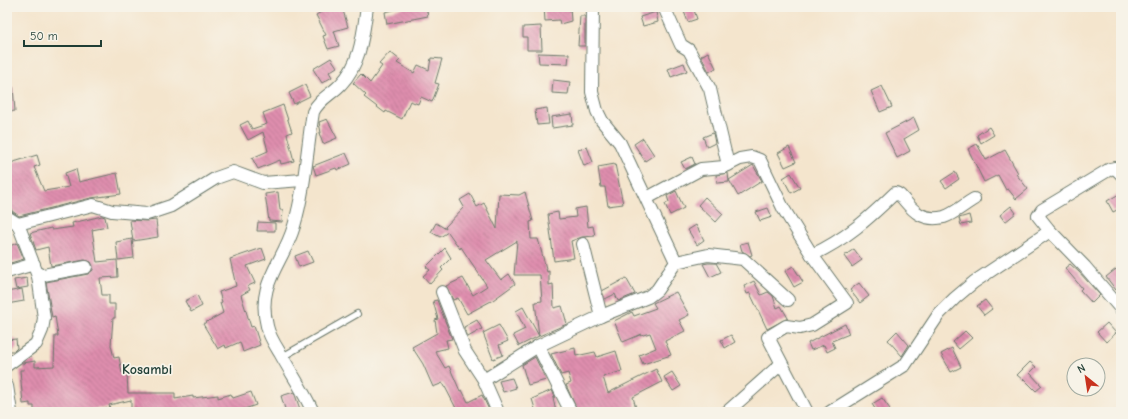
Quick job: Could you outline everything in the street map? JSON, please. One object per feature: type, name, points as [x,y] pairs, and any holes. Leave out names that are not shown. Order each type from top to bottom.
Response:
[{"type":"street","points":[[313,412],[267,327],[264,293],[269,279],[285,251],[294,226],[313,112],[316,104],[349,76],[355,65],[363,38],[367,7]]},
{"type":"street","points":[[593,7],[592,92],[595,104],[602,121],[620,143],[676,262]]},
{"type":"street","points":[[664,7],[681,45],[689,50],[710,89],[728,165]]},
{"type":"street","points":[[647,198],[701,169],[720,168],[740,159],[752,157],[760,160],[783,208],[812,255],[847,303],[812,325],[796,328],[786,326],[770,334],[768,339],[807,412]]},
{"type":"street","points":[[1121,174],[1116,168],[1110,169],[1042,210],[1038,216],[1121,309]]},
{"type":"street","points":[[18,224],[93,206],[118,212],[147,214],[171,206],[216,178],[232,172],[263,183],[302,180]]},
{"type":"street","points":[[812,255],[833,245],[851,233],[895,193],[900,195],[916,213],[927,217],[944,217],[974,199]]},
{"type":"street","points":[[7,217],[18,224],[36,270],[44,318],[40,337],[36,344],[7,365]]},
{"type":"street","points":[[830,412],[905,365],[939,314],[955,298],[974,282],[1050,231]]},
{"type":"street","points":[[584,244],[601,316]]},
{"type":"street","points":[[484,380],[538,346],[601,316],[648,297],[657,290],[676,262],[708,255],[743,259],[788,300]]},
{"type":"street","points":[[7,272],[86,267]]},
{"type":"street","points":[[442,292],[465,351],[484,380],[498,412]]},
{"type":"street","points":[[538,346],[571,412]]},
{"type":"street","points":[[727,412],[780,364]]},
{"type":"street","points":[[7,386],[11,412]]},
{"type":"lane","points":[[282,357],[357,314]]},
{"type":"building","points":[[330,7],[342,7],[348,27],[334,31],[339,46],[328,49],[323,36],[326,35],[316,15]]},
{"type":"building","points":[[406,7],[426,7],[428,16],[387,24],[385,12]]},
{"type":"building","points":[[544,7],[570,7],[571,21],[560,24],[559,20],[545,21]]},
{"type":"building","points":[[693,7],[697,19],[688,22],[683,9]]},
{"type":"building","points":[[656,12],[658,22],[643,26],[640,17]]},
{"type":"building","points":[[580,16],[585,16],[585,46],[578,46]]},
{"type":"building","points":[[541,26],[542,50],[527,50],[527,37],[523,37],[523,27]]},
{"type":"building","points":[[390,52],[400,60],[397,63],[414,73],[418,65],[429,70],[431,58],[442,59],[435,83],[439,84],[432,102],[421,97],[418,104],[410,101],[402,119],[386,111],[385,113],[364,97],[366,95],[353,83],[361,74],[370,83],[382,66],[379,64]]},
{"type":"building","points":[[708,52],[716,68],[709,72],[701,56]]},
{"type":"building","points":[[538,53],[569,54],[568,64],[539,63]]},
{"type":"building","points":[[331,58],[337,67],[329,72],[332,77],[322,83],[313,69]]},
{"type":"building","points":[[684,63],[687,71],[671,77],[668,69]]},
{"type":"building","points":[[553,80],[570,82],[568,94],[552,93]]},
{"type":"building","points":[[305,85],[310,96],[294,104],[289,93]]},
{"type":"building","points":[[882,86],[892,107],[880,112],[871,91]]},
{"type":"building","points":[[13,87],[15,111],[7,112],[7,88]]},
{"type":"building","points":[[283,105],[292,132],[287,134],[294,161],[281,164],[280,160],[258,169],[252,158],[268,151],[263,132],[248,140],[240,125],[248,121],[252,129],[267,124],[263,113]]},
{"type":"building","points":[[547,108],[549,124],[537,125],[535,110]]},
{"type":"building","points":[[572,114],[573,125],[552,128],[551,117]]},
{"type":"building","points":[[914,118],[919,130],[904,139],[910,151],[897,158],[885,133]]},
{"type":"building","points":[[327,119],[337,138],[323,144],[319,133],[321,133],[319,122]]},
{"type":"building","points":[[989,127],[994,135],[981,143],[977,135]]},
{"type":"building","points":[[713,133],[715,143],[707,147],[703,137]]},
{"type":"building","points":[[643,138],[654,155],[645,161],[634,144]]},
{"type":"building","points":[[977,144],[986,160],[1005,150],[1018,173],[1016,174],[1028,189],[1016,199],[1008,189],[1006,190],[998,175],[984,182],[968,149]]},
{"type":"building","points":[[587,147],[593,162],[584,166],[578,150]]},
{"type":"building","points":[[789,147],[796,162],[785,167],[778,153]]},
{"type":"building","points":[[346,153],[351,164],[337,170],[336,168],[316,175],[313,166]]},
{"type":"building","points":[[37,155],[40,165],[34,167],[44,191],[69,187],[65,173],[76,169],[79,182],[117,173],[121,194],[91,198],[19,216],[12,211],[7,198],[7,164]]},
{"type":"building","points":[[692,157],[695,164],[685,169],[681,162]]},
{"type":"building","points":[[615,164],[623,204],[608,206],[605,187],[601,187],[598,167]]},
{"type":"building","points":[[753,165],[762,181],[738,196],[729,180]]},
{"type":"building","points":[[955,172],[959,179],[946,188],[941,181]]},
{"type":"building","points":[[728,173],[729,182],[717,183],[716,175]]},
{"type":"building","points":[[791,173],[800,188],[791,193],[783,178]]},
{"type":"building","points":[[676,191],[684,208],[670,215],[665,204],[669,202],[667,196]]},
{"type":"building","points":[[278,192],[280,210],[283,210],[282,222],[269,221],[265,194]]},
{"type":"building","points":[[525,192],[533,221],[530,222],[531,239],[538,239],[547,272],[549,271],[549,285],[553,284],[554,308],[562,306],[567,324],[539,336],[535,302],[542,301],[540,275],[514,275],[517,241],[486,260],[501,280],[509,274],[515,284],[493,300],[467,314],[458,298],[453,300],[446,286],[463,278],[473,295],[487,286],[461,247],[460,249],[448,232],[440,237],[431,232],[436,223],[446,229],[445,227],[464,207],[460,200],[470,194],[477,207],[484,203],[497,229],[499,194],[519,195]]},
{"type":"building","points":[[1121,193],[1121,208],[1113,212],[1107,201]]},
{"type":"building","points":[[705,197],[723,214],[716,222],[698,205]]},
{"type":"building","points":[[1011,206],[1016,213],[1005,222],[1000,215]]},
{"type":"building","points":[[586,207],[588,227],[593,226],[595,236],[582,237],[571,241],[574,258],[554,261],[548,214],[558,212],[559,219],[576,217],[575,209]]},
{"type":"building","points":[[768,208],[772,217],[760,221],[756,212]]},
{"type":"building","points":[[969,215],[971,223],[961,225],[959,218]]},
{"type":"building","points":[[102,216],[105,217],[107,227],[92,230],[97,262],[117,260],[118,277],[100,278],[102,295],[109,295],[109,304],[115,304],[115,318],[113,318],[111,345],[114,358],[119,357],[122,373],[127,373],[128,393],[175,393],[175,399],[193,396],[193,398],[218,395],[218,398],[231,394],[233,398],[251,392],[256,405],[236,412],[131,412],[131,400],[109,405],[110,408],[72,412],[34,412],[34,406],[30,406],[30,403],[23,404],[20,370],[24,370],[23,363],[35,361],[35,367],[54,366],[55,336],[58,336],[55,316],[52,317],[46,282],[88,274],[93,270],[91,262],[85,260],[51,266],[48,247],[36,250],[30,233],[51,228],[52,230],[73,227],[72,223]]},
{"type":"building","points":[[130,220],[156,220],[158,237],[133,241]]},
{"type":"building","points":[[258,222],[275,223],[275,231],[257,231]]},
{"type":"building","points":[[696,225],[704,240],[697,245],[688,230]]},
{"type":"building","points":[[132,239],[134,258],[118,260],[116,242]]},
{"type":"building","points":[[748,242],[752,255],[750,256],[742,251],[740,244]]},
{"type":"building","points":[[17,243],[24,259],[7,264],[7,247]]},
{"type":"building","points":[[262,248],[266,259],[247,266],[255,283],[248,286],[250,290],[241,295],[251,327],[254,326],[260,345],[243,352],[240,342],[226,348],[225,345],[218,349],[203,324],[223,313],[219,292],[236,286],[230,259]]},
{"type":"building","points":[[445,248],[451,258],[441,268],[443,270],[430,284],[423,276],[430,270],[426,267]]},
{"type":"building","points":[[854,249],[862,260],[852,267],[844,256]]},
{"type":"building","points":[[308,251],[313,262],[299,267],[295,256]]},
{"type":"building","points":[[716,263],[721,272],[710,277],[703,264]]},
{"type":"building","points":[[1070,264],[1100,295],[1092,303],[1080,290],[1082,288],[1065,268]]},
{"type":"building","points":[[793,266],[803,282],[794,287],[785,271]]},
{"type":"building","points":[[1116,269],[1121,276],[1121,286],[1116,290],[1106,277]]},
{"type":"building","points":[[27,278],[28,287],[16,289],[14,280]]},
{"type":"building","points":[[626,278],[635,294],[618,301],[615,294],[605,299],[602,291]]},
{"type":"building","points":[[754,281],[761,295],[768,292],[773,296],[777,308],[781,306],[788,318],[767,329],[750,293],[747,294],[744,286]]},
{"type":"building","points":[[859,283],[869,296],[860,303],[850,290]]},
{"type":"building","points":[[22,289],[24,301],[7,304],[7,292]]},
{"type":"building","points":[[676,292],[689,315],[679,320],[685,331],[665,341],[671,355],[643,364],[639,355],[656,348],[650,333],[642,334],[623,342],[614,321],[632,312],[634,316],[656,308],[653,303]]},
{"type":"building","points":[[197,295],[202,306],[191,312],[185,301]]},
{"type":"building","points":[[437,300],[452,339],[446,340],[448,348],[435,351],[445,368],[449,366],[460,391],[462,390],[468,402],[482,395],[490,412],[458,412],[443,383],[433,387],[423,364],[412,347],[437,333],[435,320],[438,319],[433,301]]},
{"type":"building","points":[[985,300],[992,309],[984,315],[977,306]]},
{"type":"building","points":[[523,307],[539,336],[519,346],[513,335],[525,329],[516,311]]},
{"type":"building","points":[[477,320],[482,329],[468,337],[464,327]]},
{"type":"building","points":[[1107,323],[1116,333],[1106,342],[1097,332]]},
{"type":"building","points":[[845,324],[849,334],[832,341],[835,348],[827,352],[824,345],[811,350],[808,343]]},
{"type":"building","points":[[499,325],[508,341],[499,345],[503,355],[493,359],[483,333]]},
{"type":"building","points":[[897,331],[909,345],[902,356],[888,340]]},
{"type":"building","points":[[965,331],[972,338],[959,349],[953,342]]},
{"type":"building","points":[[731,335],[735,342],[725,348],[721,340]]},
{"type":"building","points":[[16,339],[17,348],[14,351],[7,351],[7,340]]},
{"type":"building","points":[[575,348],[576,356],[595,352],[597,357],[616,351],[622,371],[603,377],[608,393],[656,369],[662,382],[633,397],[637,412],[578,412],[566,385],[571,383],[568,373],[561,375],[551,354]]},
{"type":"building","points":[[952,348],[961,367],[951,372],[941,354]]},
{"type":"building","points":[[535,357],[546,380],[528,385],[522,365]]},
{"type":"building","points":[[1030,362],[1036,367],[1030,373],[1042,386],[1036,391],[1024,379],[1023,380],[1017,375]]},
{"type":"building","points":[[672,372],[681,386],[673,391],[664,377]]},
{"type":"building","points":[[512,378],[516,388],[503,392],[499,381]]},
{"type":"building","points":[[552,390],[555,397],[553,398],[556,412],[536,412],[532,399]]},
{"type":"building","points":[[294,392],[301,412],[286,412],[281,396]]},
{"type":"building","points":[[882,398],[890,409],[885,412],[877,412],[872,404]]},
{"type":"district","name":"Kosambi","points":[[147,369]]}]
